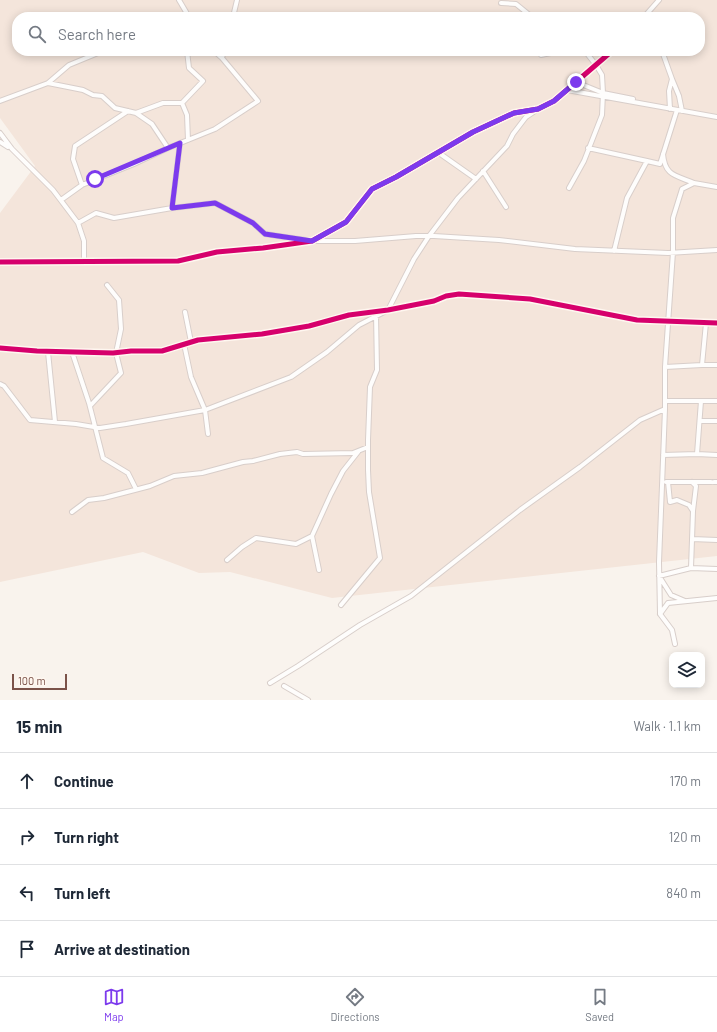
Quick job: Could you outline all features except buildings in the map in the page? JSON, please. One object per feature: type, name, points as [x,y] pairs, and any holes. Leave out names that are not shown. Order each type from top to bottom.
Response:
[{"type":"street","points":[[179,0],[186,12]]},
{"type":"street","points":[[234,12],[237,0]]},
{"type":"street","points":[[648,12],[659,0]]},
{"type":"street","points":[[501,3],[516,4],[526,12]]},
{"type":"street","points":[[0,100],[48,83],[69,65],[91,56]]},
{"type":"street","points":[[48,83],[83,90],[93,95],[102,96],[115,108],[136,113],[163,104],[182,103],[203,81],[189,68],[187,56]]},
{"type":"street","points":[[61,200],[82,185],[215,129],[258,101],[220,56]]},
{"type":"street","points":[[569,188],[584,161],[602,115],[602,75],[589,56]]},
{"type":"street","points":[[388,310],[414,259],[429,236],[458,198],[507,146],[513,134],[526,117],[554,101],[606,56]]},
{"type":"street","points":[[588,148],[660,164],[680,111],[679,96],[664,56]]},
{"type":"street","points":[[670,109],[669,91],[672,79]]},
{"type":"street","points":[[576,82],[603,95]]},
{"type":"street","points":[[567,90],[603,95],[717,117]]},
{"type":"street","points":[[182,103],[187,115],[188,140]]},
{"type":"street","points":[[78,222],[96,214],[114,218],[172,208],[215,203],[253,223],[265,234],[312,241],[346,222],[372,189],[396,177],[473,132],[514,113],[538,109]]},
{"type":"street","points":[[82,185],[73,159],[75,146],[128,112]]},
{"type":"street","points":[[136,113],[152,124],[168,148]]},
{"type":"street","points":[[0,133],[12,149],[53,190],[78,222],[84,241],[84,261]]},
{"type":"street","points":[[0,142],[12,149]]},
{"type":"street","points":[[172,208],[180,143]]},
{"type":"street","points":[[438,153],[476,179]]},
{"type":"street","points":[[663,154],[664,165],[670,173],[694,183],[717,187]]},
{"type":"street","points":[[614,251],[628,198],[647,161]]},
{"type":"street","points":[[483,171],[506,207]]},
{"type":"street","points":[[675,644],[672,630],[660,614],[659,576],[665,367],[673,252],[673,218],[682,189],[694,183]]},
{"type":"street","points":[[0,262],[178,261],[217,252],[263,248],[312,241],[355,241],[429,236],[460,236],[575,249],[614,251],[673,252],[717,250]]},
{"type":"street","points":[[90,406],[121,373],[116,353],[121,329],[119,300],[108,285]]},
{"type":"street","points":[[0,384],[4,386],[30,420],[96,427],[126,424],[204,410],[291,377],[327,352],[359,325],[376,314],[388,310],[434,301],[446,296],[459,294],[530,299],[637,320],[717,323]]},
{"type":"street","points":[[185,312],[191,342]]},
{"type":"street","points":[[0,348],[48,352],[116,353],[131,351],[162,351],[198,340],[262,334],[309,326],[349,315],[376,314]]},
{"type":"street","points":[[342,605],[380,558],[369,492],[368,447],[370,387],[377,370],[376,314]]},
{"type":"street","points":[[702,364],[706,323]]},
{"type":"street","points":[[184,344],[191,377],[204,410],[208,434]]},
{"type":"street","points":[[48,352],[55,422]]},
{"type":"street","points":[[72,352],[90,406],[103,458],[128,473],[136,489]]},
{"type":"street","points":[[665,367],[702,364],[717,365]]},
{"type":"street","points":[[665,401],[717,401]]},
{"type":"street","points":[[697,454],[701,401]]},
{"type":"street","points":[[270,683],[360,625],[411,596],[520,510],[580,467],[640,420],[665,408]]},
{"type":"street","points":[[700,421],[717,421]]},
{"type":"street","points":[[72,512],[88,500],[104,498],[150,486],[174,476],[202,472],[280,454],[297,452],[303,454],[353,453],[368,447]]},
{"type":"street","points":[[319,570],[312,536],[343,471],[358,452]]},
{"type":"street","points":[[663,455],[717,455]]},
{"type":"street","points":[[662,482],[714,482]]},
{"type":"street","points":[[668,482],[670,502],[677,500],[688,505],[693,511]]},
{"type":"street","points":[[691,568],[693,511],[696,486],[692,482]]},
{"type":"street","points":[[695,490],[704,482]]},
{"type":"street","points":[[227,560],[242,547],[256,538],[296,544],[312,536]]},
{"type":"street","points":[[692,540],[717,540]]},
{"type":"street","points":[[659,576],[691,568],[717,569]]},
{"type":"street","points":[[659,576],[671,596],[685,601]]},
{"type":"street","points":[[660,614],[668,603],[717,598]]},
{"type":"street","points":[[284,686],[308,700]]},
{"type":"shaded area","points":[[0,0],[717,0],[717,556],[332,598],[230,572],[199,573],[143,552],[0,582],[0,213],[35,166],[0,118]]},
{"type":"cycle path","points":[[0,262],[178,261],[217,252],[263,248],[312,241],[346,222],[372,189],[396,177],[473,132],[514,113],[538,109],[554,101],[606,56]]},
{"type":"cycle path","points":[[0,348],[37,351],[113,353],[131,351],[162,351],[198,340],[262,334],[309,326],[349,315],[388,310],[434,301],[446,296],[459,294],[530,299],[637,320],[717,323]]},
{"type":"route","points":[[95,179],[134,164],[180,143],[172,208],[215,203],[253,223],[265,234],[312,241],[346,222],[372,189],[396,177],[473,132],[514,113],[538,109],[554,101],[576,82]]}]
